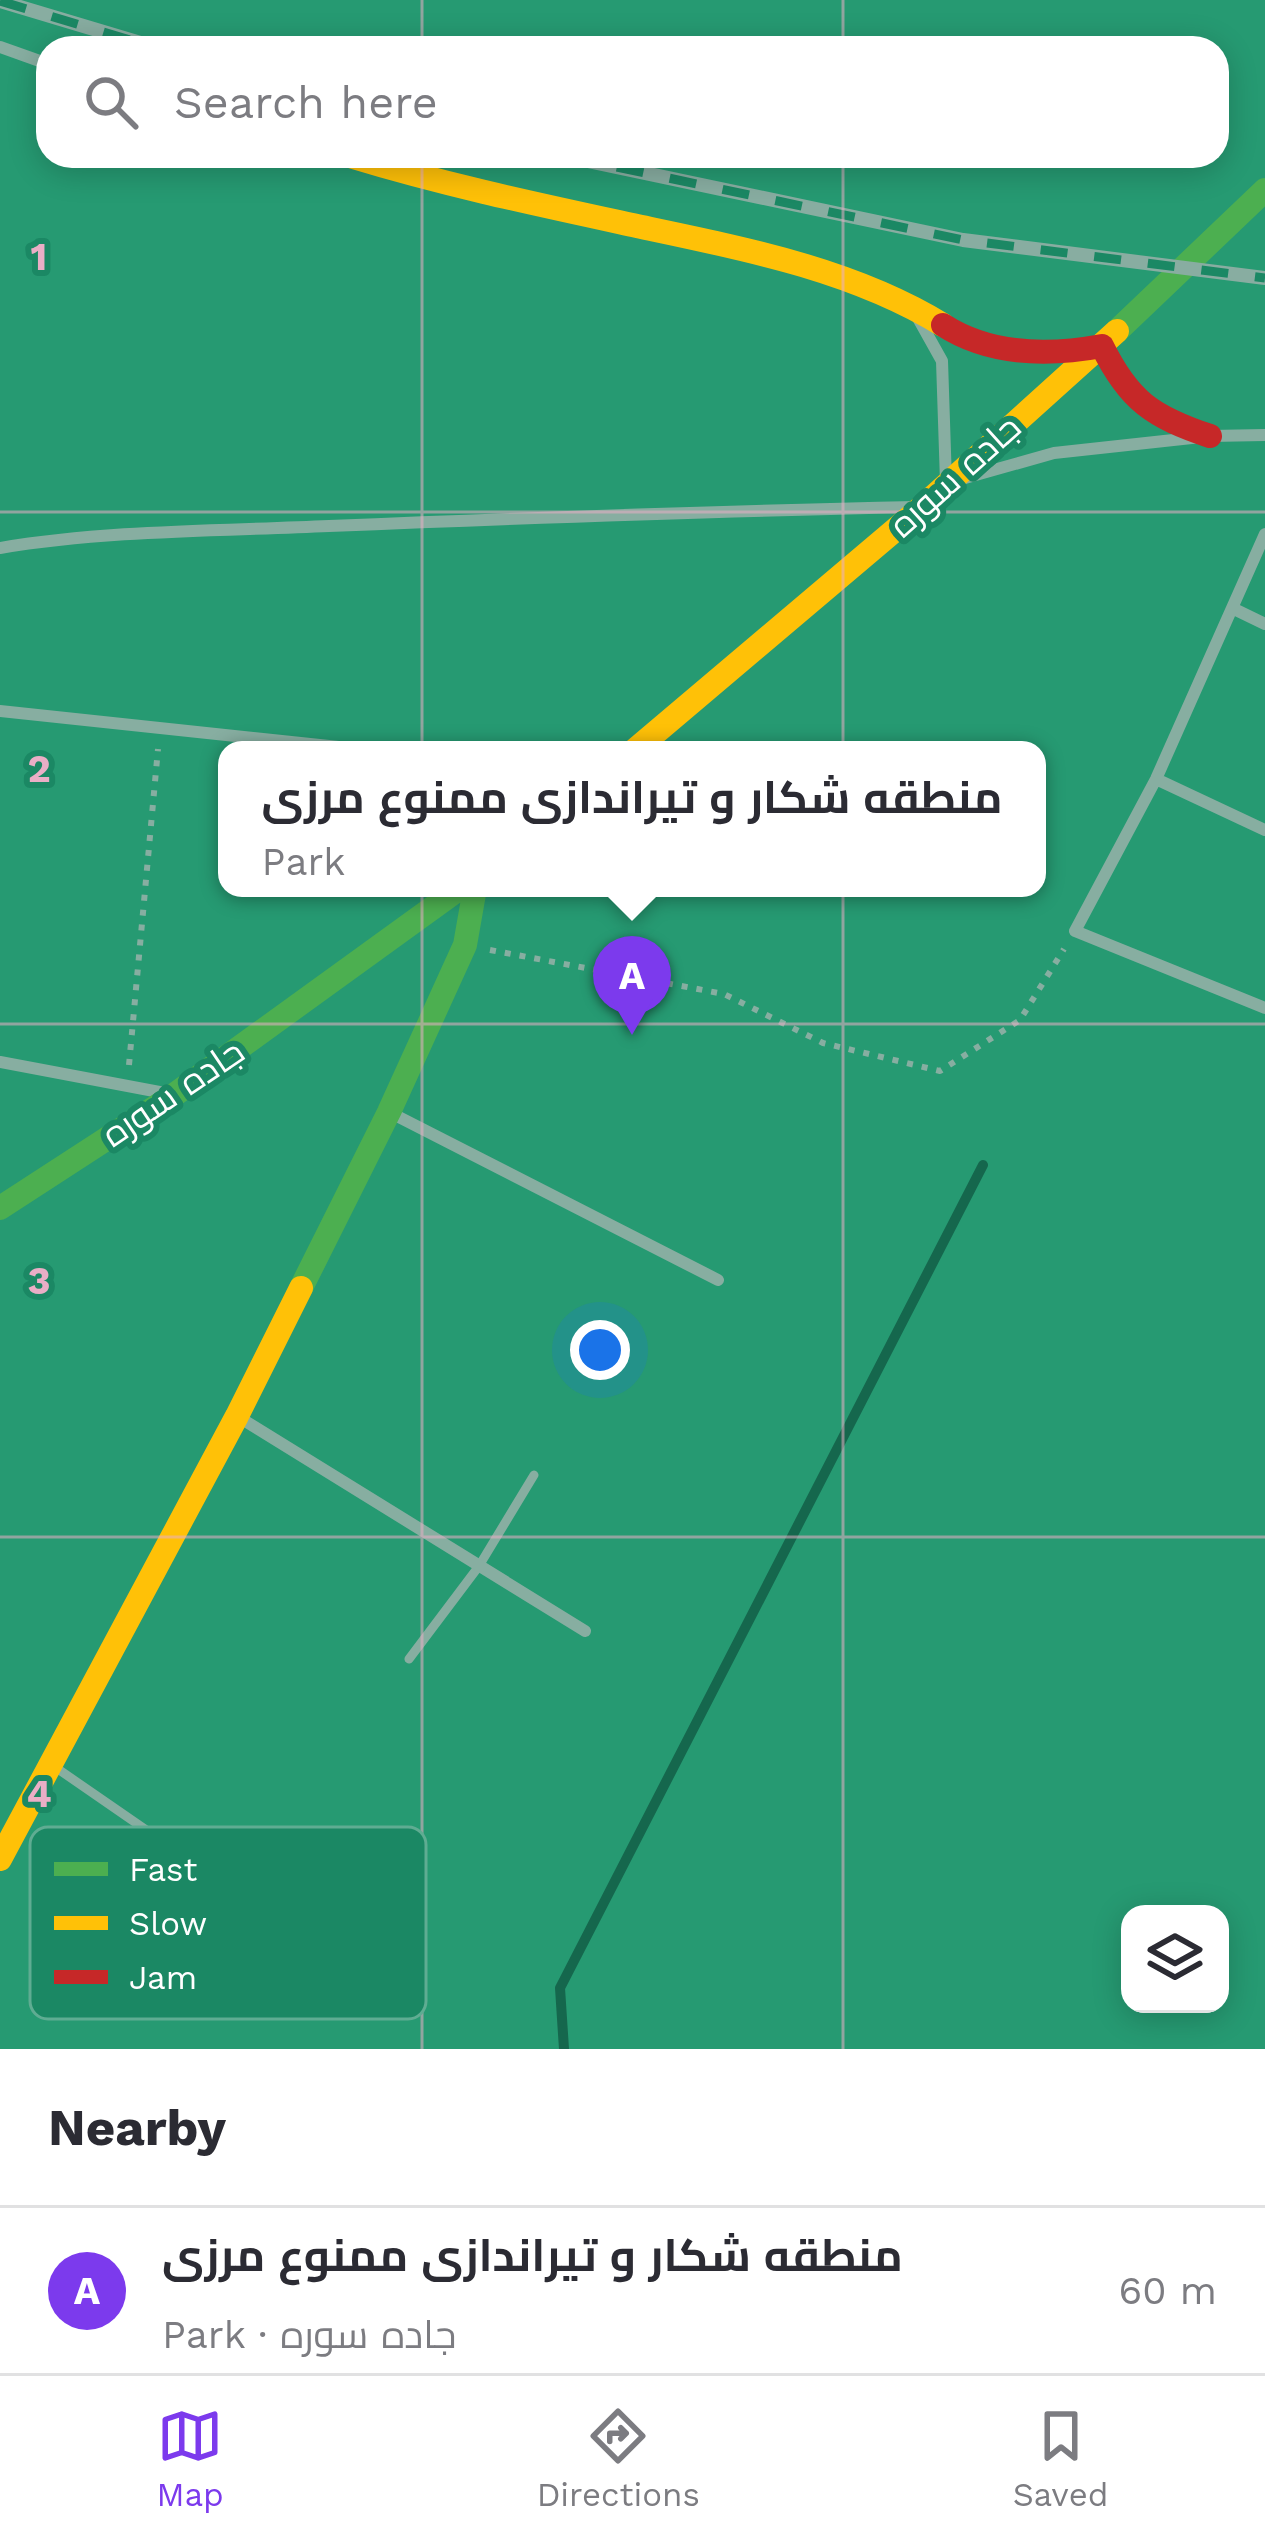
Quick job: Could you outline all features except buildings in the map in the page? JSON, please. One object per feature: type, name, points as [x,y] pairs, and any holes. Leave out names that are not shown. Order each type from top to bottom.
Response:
[{"type":"street","points":[[0,47],[36,60]]},
{"type":"street","points":[[390,168],[446,185],[765,253],[907,303],[952,331],[1012,351],[1058,354],[1102,346],[1134,403],[1167,422],[1210,436]]},
{"type":"street","name":"جاده سوره","points":[[645,741],[922,507],[1102,346],[1265,190]]},
{"type":"street","points":[[907,303],[942,361],[946,483],[1054,453],[1210,436],[1265,435]]},
{"type":"street","points":[[0,548],[55,539],[631,513],[922,507]]},
{"type":"street","points":[[1265,533],[1156,779],[1075,931],[1265,1008]]},
{"type":"street","points":[[1232,608],[1265,623]]},
{"type":"street","points":[[0,711],[282,741]]},
{"type":"street","points":[[1156,779],[1265,830]]},
{"type":"street","name":"جاده سوره","points":[[0,1208],[174,1095],[448,897]]},
{"type":"street","points":[[0,1859],[237,1416],[388,1112],[465,945],[473,897]]},
{"type":"street","points":[[0,1062],[174,1095]]},
{"type":"street","points":[[388,1112],[718,1280]]},
{"type":"street","points":[[237,1416],[585,1631]]},
{"type":"lane","points":[[409,1659],[479,1566],[534,1475]]},
{"type":"lane","points":[[51,1764],[142,1827]]},
{"type":"path","points":[[127,1086],[160,728]]},
{"type":"path","points":[[465,945],[724,994],[823,1043],[940,1071],[1020,1020],[1075,931]]},
{"type":"green space","points":[[0,0],[1265,0],[1265,2049],[0,2049]]},
{"type":"waterway","points":[[564,2049],[560,1988],[983,1165]]},
{"type":"railway","points":[[0,1],[117,36]]},
{"type":"railway","points":[[621,168],[963,240],[1265,278]]},
{"type":"traffic: fast","points":[[1117,331],[1265,190]]},
{"type":"traffic: fast","points":[[0,1208],[174,1095],[448,897]]},
{"type":"traffic: fast","points":[[301,1288],[465,945],[473,897]]},
{"type":"traffic: slow","points":[[393,168],[795,263],[871,289],[943,325]]},
{"type":"traffic: slow","points":[[646,741],[922,507],[1117,331]]},
{"type":"traffic: slow","points":[[0,1859],[301,1288]]},
{"type":"traffic: jam","points":[[943,325],[980,343],[1020,351],[1102,346],[1133,394],[1158,414],[1210,436]]},
{"type":"place","name":"منطقه شکار و تیراندازی ممنوع مرزی","points":[[632,1035]]}]
